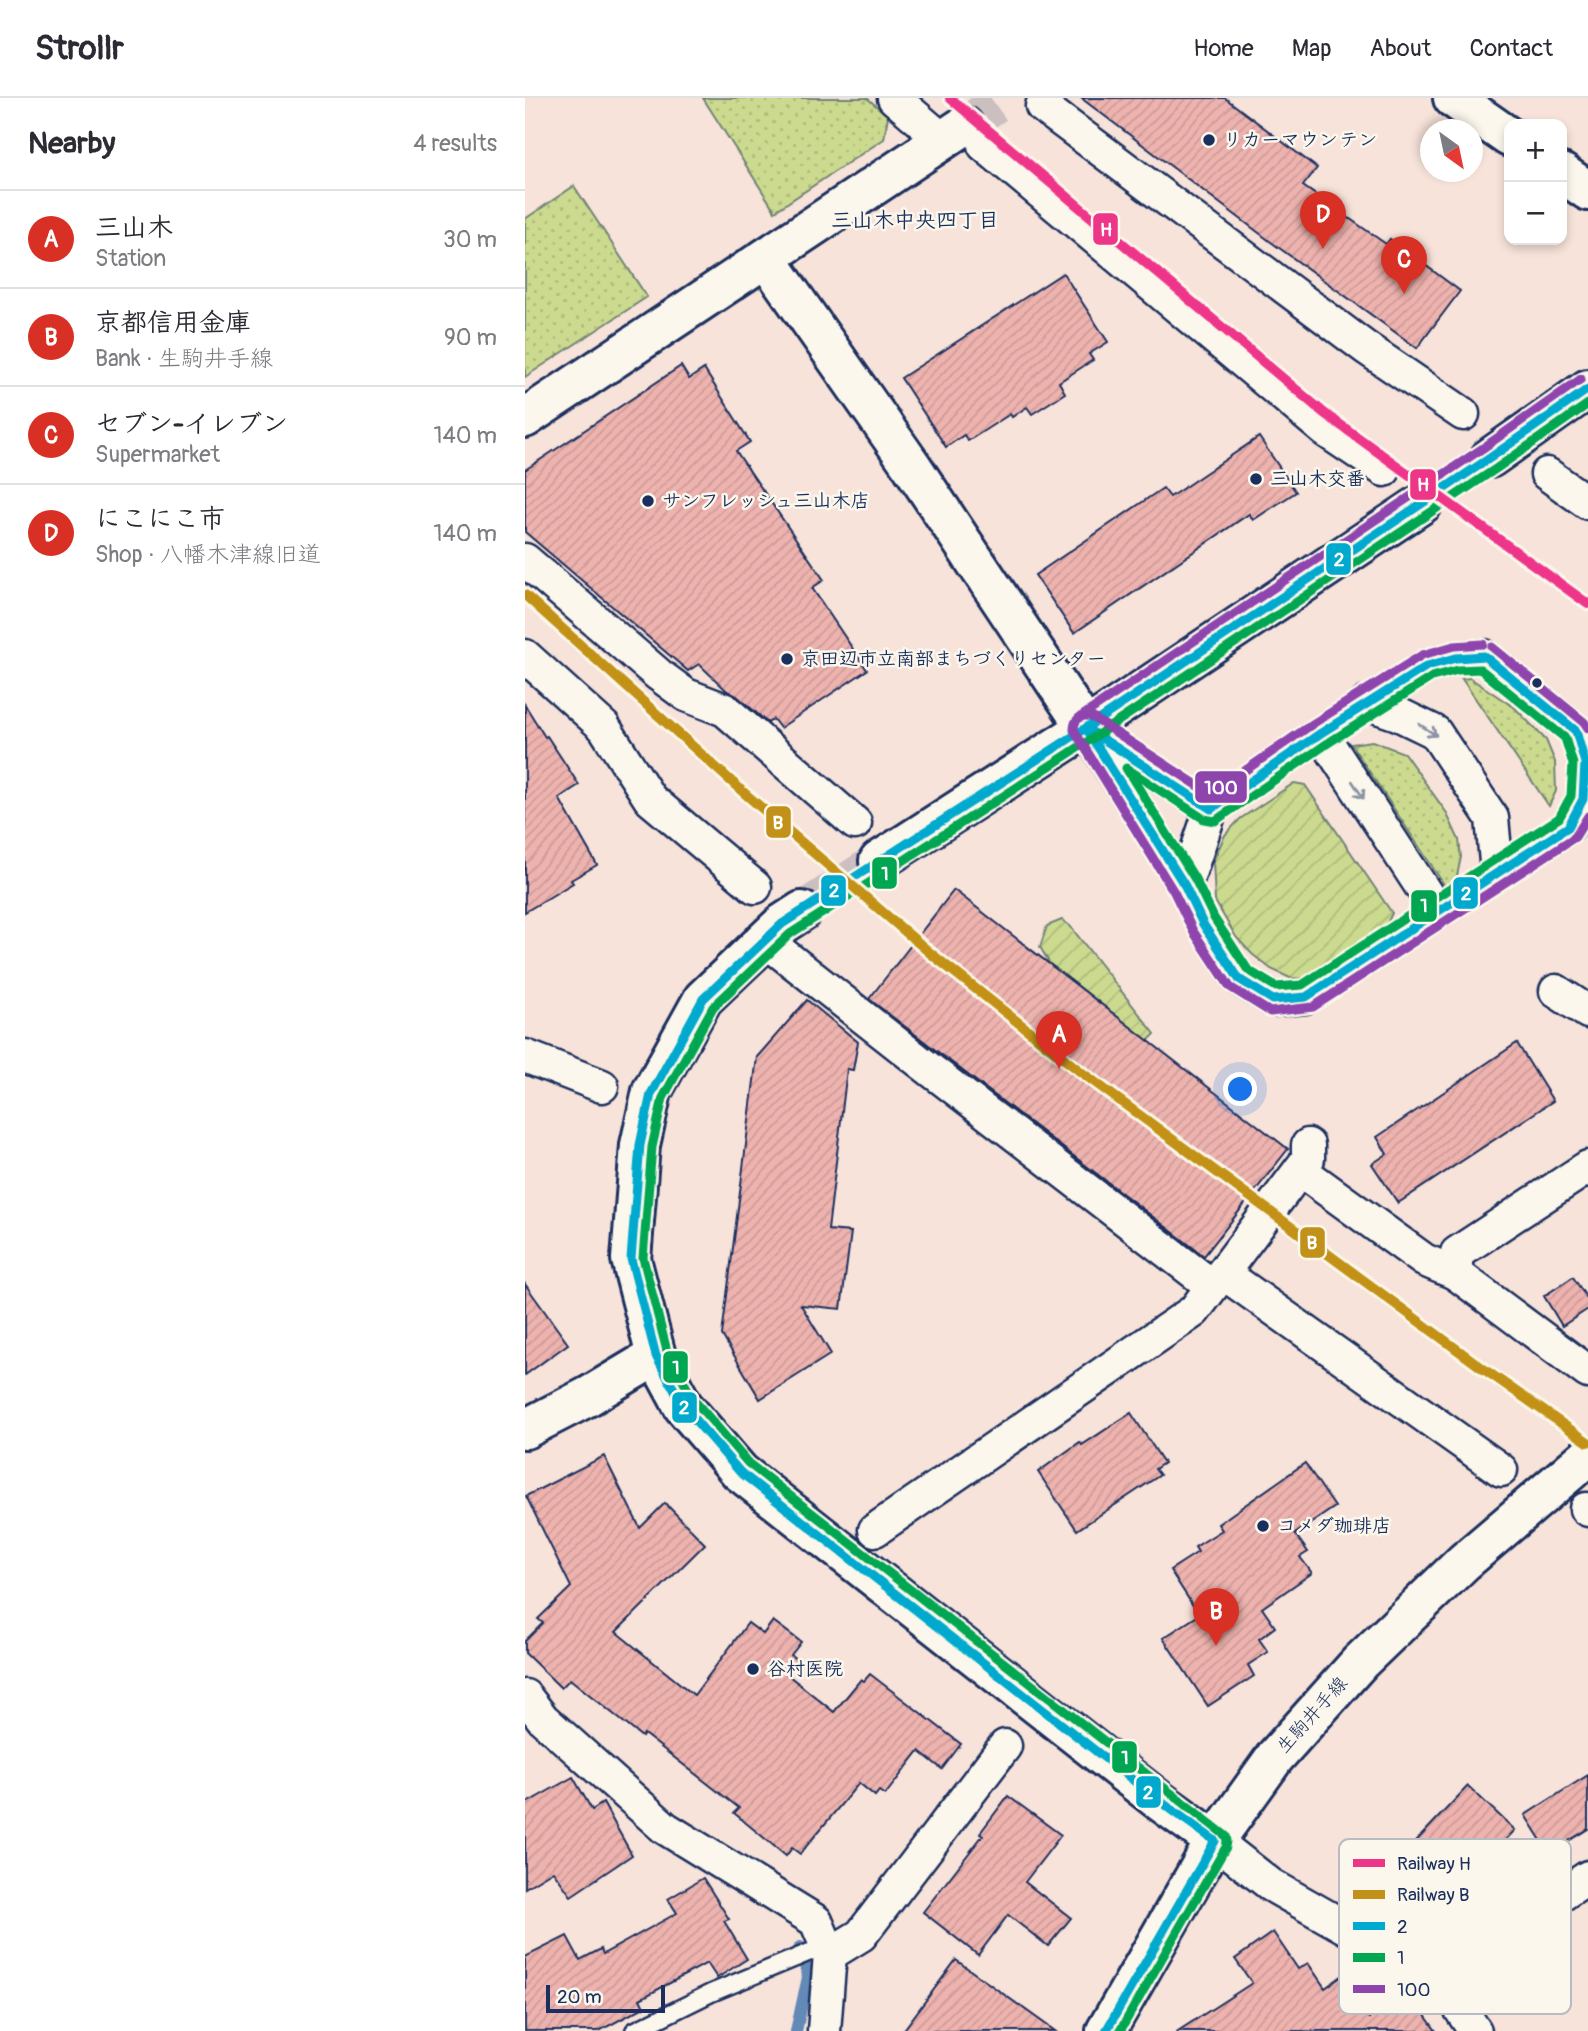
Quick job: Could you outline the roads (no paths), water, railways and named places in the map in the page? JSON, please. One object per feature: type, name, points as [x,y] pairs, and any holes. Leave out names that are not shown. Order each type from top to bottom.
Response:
[{"type":"street","points":[[894,98],[964,137],[1326,430],[1384,470]]},
{"type":"street","points":[[1453,98],[1504,134]]},
{"type":"street","points":[[1042,106],[1355,340],[1463,414]]},
{"type":"street","points":[[525,418],[766,258],[964,137]]},
{"type":"street","points":[[1567,176],[1588,191]]},
{"type":"street","points":[[766,258],[913,468],[1086,728],[1185,886],[1203,924],[1239,979],[1273,1000],[1306,997],[1568,827],[1583,799],[1585,763],[1576,731],[1484,656],[1456,658],[1427,666],[1366,703],[1212,809],[1185,886]]},
{"type":"street","points":[[1490,458],[1588,388]]},
{"type":"street","points":[[1547,474],[1588,503]]},
{"type":"street","points":[[879,861],[1086,728],[1423,503]]},
{"type":"street","points":[[525,560],[659,676],[686,695],[725,710],[855,823]]},
{"type":"street","points":[[525,656],[604,727],[650,799],[755,887]]},
{"type":"street","points":[[1366,703],[1398,714],[1434,732],[1492,818],[1497,873]]},
{"type":"street","points":[[1086,728],[1212,809]]},
{"type":"street","points":[[1321,733],[1438,912]]},
{"type":"street","points":[[802,911],[782,924],[703,999],[651,1094],[640,1145],[631,1259],[656,1356],[683,1406],[740,1472],[1157,1799],[1271,1885],[1339,1924]]},
{"type":"street","points":[[765,940],[908,1053],[1218,1279],[1501,1470]]},
{"type":"street","points":[[1556,991],[1588,1012]]},
{"type":"street","points":[[525,1056],[602,1086]]},
{"type":"street","points":[[875,1530],[1194,1311],[1304,1157],[1424,1260],[1455,1273],[1588,1372]]},
{"type":"street","points":[[1455,1273],[1457,1253],[1588,1167]]},
{"type":"street","points":[[525,1429],[589,1396],[656,1356]]},
{"type":"street","name":"生駒井手線","points":[[1106,2031],[1215,1841],[1275,1756],[1360,1662],[1464,1562],[1588,1456]]},
{"type":"street","points":[[534,1713],[666,1828],[816,1921],[824,2031]]},
{"type":"street","points":[[820,1953],[861,1936],[1005,1746]]},
{"type":"street","points":[[1571,1888],[1588,1877]]},
{"type":"street","points":[[1464,2014],[1475,2031]]},
{"type":"lane","points":[[634,2031],[711,1993],[780,1964],[820,1953]]},
{"type":"waterway","points":[[796,2031],[808,1977],[800,1947]]},
{"type":"tunnel","points":[[964,126],[1004,98]]},
{"type":"tunnel","points":[[1423,503],[1490,458]]},
{"type":"tunnel","points":[[802,911],[879,861]]},
{"type":"rail line","name":"H","points":[[950,98],[1324,413],[1588,604]]},
{"type":"rail line","name":"B","points":[[525,595],[742,791],[929,952],[1081,1072],[1485,1370],[1588,1442]]},
{"type":"place","name":"リカーマウンテン","points":[[1209,140]]},
{"type":"place","name":"にこにこ市","points":[[1323,249]]},
{"type":"place","name":"セブン-イレブン","points":[[1404,294]]},
{"type":"place","name":"三山木交番","points":[[1256,479]]},
{"type":"place","name":"サンフレッシュ三山木店","points":[[648,501]]},
{"type":"place","name":"京田辺市立南部まちづくりセンター","points":[[787,659]]},
{"type":"place","name":"三山木","points":[[1059,1069]]},
{"type":"place","name":"コメダ珈琲店","points":[[1263,1526]]},
{"type":"place","name":"京都信用金庫","points":[[1216,1646]]},
{"type":"place","name":"谷村医院","points":[[753,1669]]},
{"type":"district","name":"三山木中央四丁目","points":[[915,220]]}]
